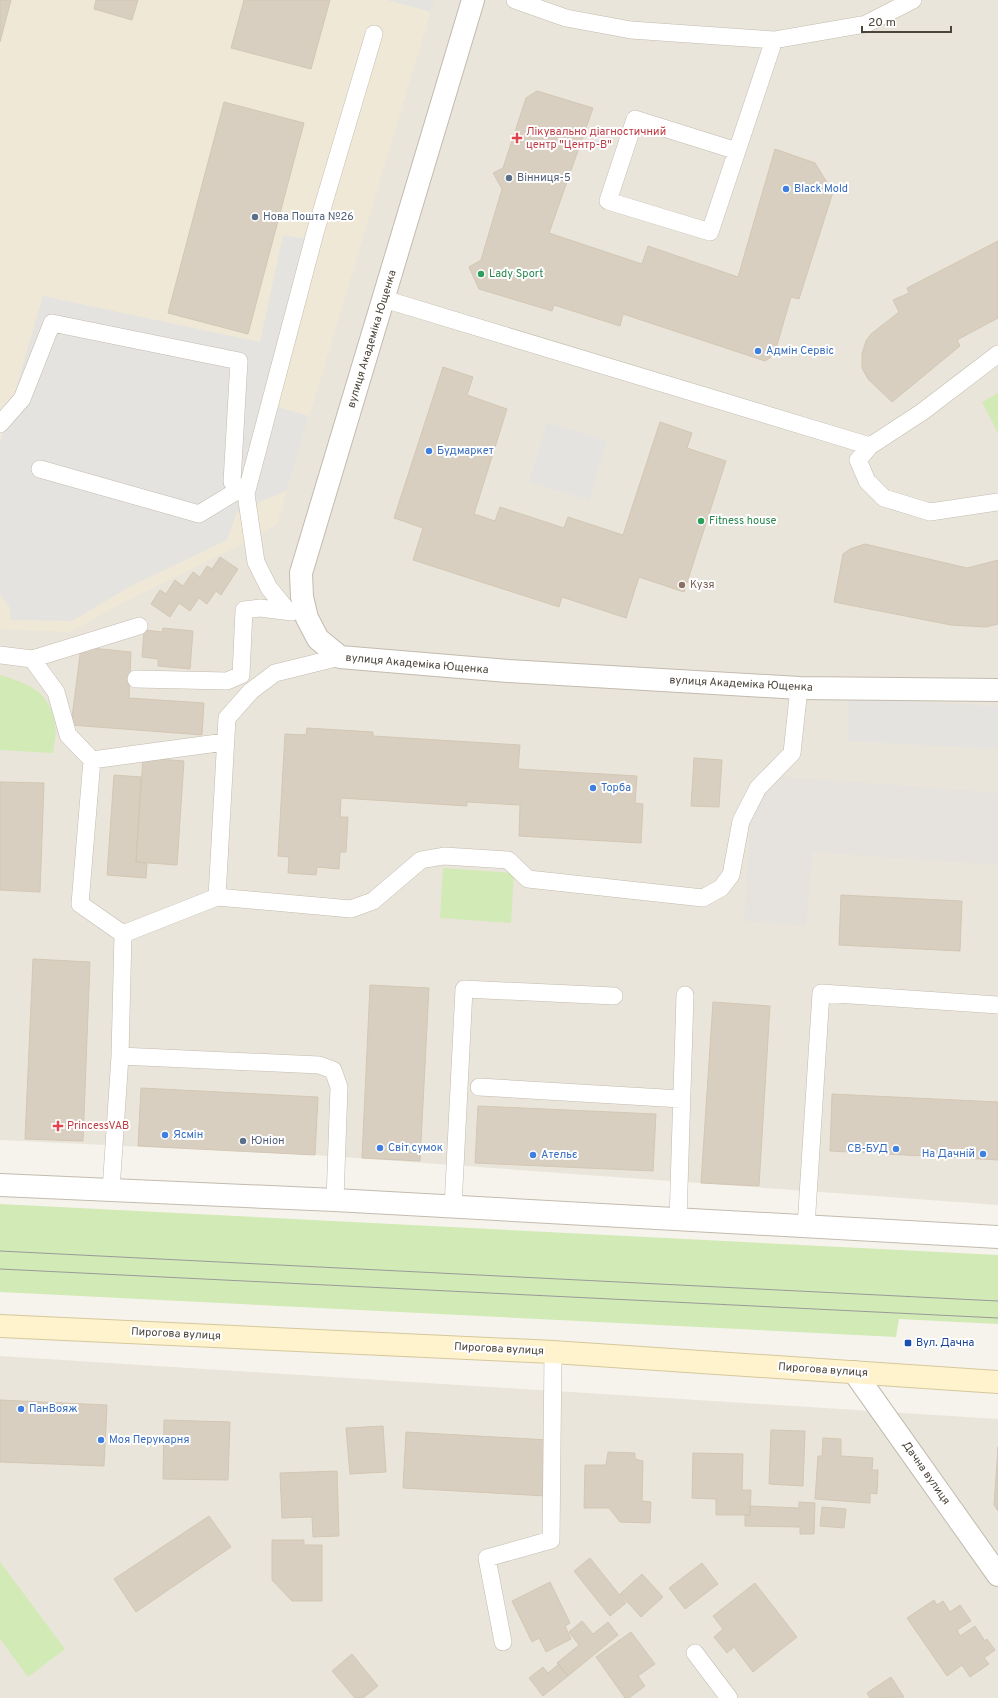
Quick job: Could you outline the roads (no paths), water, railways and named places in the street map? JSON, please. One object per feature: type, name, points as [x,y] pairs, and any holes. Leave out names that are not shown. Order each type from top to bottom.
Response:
[{"type":"main road","name":"Пирогова вулиця","points":[[0,1326],[554,1352],[998,1382]]},
{"type":"street","name":"вулиця Академіка Ющенка","points":[[473,0],[302,573],[302,597],[307,618],[318,638],[340,657],[508,671],[799,688],[998,690]]},
{"type":"street","points":[[0,1185],[335,1200],[998,1237]]},
{"type":"street","name":"Дачна вулиця","points":[[854,1372],[998,1575]]},
{"type":"lane","points":[[515,0],[566,18],[631,30],[774,40],[866,24],[913,0]]},
{"type":"lane","points":[[286,610],[269,588],[256,562],[243,491],[315,233],[374,34]]},
{"type":"lane","points":[[737,151],[635,119],[608,201],[710,232],[737,151],[774,40]]},
{"type":"lane","points":[[384,299],[870,446]]},
{"type":"lane","points":[[0,424],[22,399],[52,323],[239,361],[232,482],[243,491]]},
{"type":"lane","points":[[998,354],[922,412],[870,446],[858,460],[867,481],[884,498],[930,512],[998,502]]},
{"type":"lane","points":[[40,469],[199,514],[243,491]]},
{"type":"lane","points":[[136,679],[227,681],[241,675],[244,610],[260,608],[286,610],[307,618]]},
{"type":"lane","points":[[0,655],[32,659],[139,626]]},
{"type":"lane","points":[[217,897],[227,718],[251,690],[275,674],[340,657]]},
{"type":"lane","points":[[32,659],[56,692],[68,735],[92,760],[80,904],[123,934]]},
{"type":"lane","points":[[123,934],[217,897],[351,909],[373,901],[421,860],[444,856],[508,860],[528,879],[703,898],[721,888],[731,874],[741,821],[758,788],[792,753],[799,688]]},
{"type":"lane","points":[[92,760],[225,742]]},
{"type":"lane","points":[[111,1190],[120,1056],[123,934]]},
{"type":"lane","points":[[453,1207],[464,990],[614,996]]},
{"type":"lane","points":[[806,1227],[821,993],[998,1006]]},
{"type":"lane","points":[[678,1220],[685,995]]},
{"type":"lane","points":[[120,1056],[319,1065],[333,1070],[339,1087],[335,1200]]},
{"type":"lane","points":[[479,1087],[681,1099]]},
{"type":"lane","points":[[503,1642],[487,1558],[551,1540],[554,1352]]},
{"type":"lane","points":[[695,1653],[729,1698]]},
{"type":"tram line","points":[[0,1251],[998,1301]]},
{"type":"tram line","points":[[0,1269],[998,1318]]},
{"type":"place","name":"Лікувально діагностичний центр \"Центр-В\"","points":[[517,138]]},
{"type":"place","name":"Вінниця-5","points":[[509,178]]},
{"type":"place","name":"Black Mold","points":[[786,189]]},
{"type":"place","name":"Нова Пошта №26","points":[[255,217]]},
{"type":"place","name":"Lady Sport","points":[[481,274]]},
{"type":"place","name":"Адмін Сервіс","points":[[758,351]]},
{"type":"place","name":"Будмаркет","points":[[429,451]]},
{"type":"place","name":"Fitness house","points":[[701,521]]},
{"type":"place","name":"Кузя","points":[[682,585]]},
{"type":"place","name":"Торба","points":[[593,788]]},
{"type":"place","name":"PrincessVAB","points":[[58,1126]]},
{"type":"place","name":"Ясмін","points":[[165,1135]]},
{"type":"place","name":"Юніон","points":[[243,1141]]},
{"type":"place","name":"Світ сумок","points":[[380,1148]]},
{"type":"place","name":"СВ-БУД","points":[[896,1149]]},
{"type":"place","name":"На Дачній","points":[[983,1154]]},
{"type":"place","name":"Ательє","points":[[533,1155]]},
{"type":"place","name":"Вул. Дачна","points":[[908,1343]]},
{"type":"place","name":"ПанВояж","points":[[21,1409]]},
{"type":"place","name":"Моя Перукарня","points":[[101,1440]]}]
